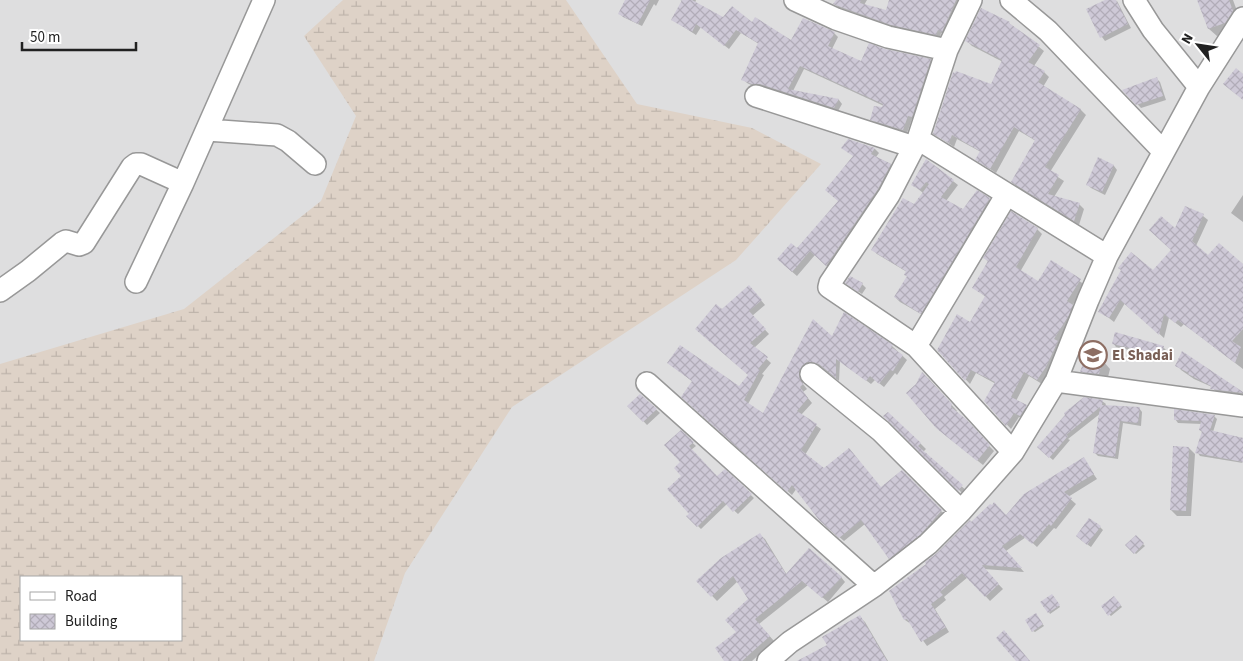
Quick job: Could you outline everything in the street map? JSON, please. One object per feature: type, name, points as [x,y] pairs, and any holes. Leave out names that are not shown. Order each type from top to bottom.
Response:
[{"type":"street","points":[[136,282],[183,184],[264,0]]},
{"type":"street","points":[[795,0],[836,19],[888,37],[947,50]]},
{"type":"street","points":[[971,0],[947,50],[916,143],[888,195],[830,283],[830,287],[916,346],[1014,452]]},
{"type":"street","points":[[1012,0],[1048,31],[1163,152]]},
{"type":"street","points":[[1134,0],[1153,30],[1199,87]]},
{"type":"street","points":[[768,661],[790,642],[874,586],[928,544],[961,511],[1014,452],[1056,381],[1107,256],[1199,87],[1243,18]]},
{"type":"street","points":[[756,96],[916,143],[1007,194],[1107,256]]},
{"type":"street","points":[[207,130],[277,135],[288,140],[314,164]]},
{"type":"street","points":[[0,291],[28,271],[62,242],[66,241],[78,245],[84,243],[132,167],[136,164],[141,164],[183,184]]},
{"type":"street","points":[[916,346],[1007,194]]},
{"type":"street","points":[[811,374],[881,431],[961,511]]},
{"type":"street","points":[[1056,381],[1243,406]]},
{"type":"street","points":[[647,383],[874,586]]},
{"type":"shaded area","points":[[0,0],[1243,0],[1243,661],[0,661]]},
{"type":"green space","points":[[343,0],[566,0],[637,104],[752,128],[821,164],[736,260],[512,407],[405,573],[374,661],[0,661],[0,364],[184,309],[321,201],[356,116],[304,36]]},
{"type":"building","points":[[625,0],[650,0],[638,24],[618,14]]},
{"type":"building","points":[[682,0],[692,0],[723,17],[732,6],[752,22],[755,17],[791,40],[803,18],[835,32],[828,46],[861,61],[869,43],[885,49],[931,59],[912,117],[908,116],[903,130],[870,120],[874,106],[882,107],[883,104],[800,66],[788,89],[839,99],[834,108],[760,84],[752,84],[741,80],[758,43],[736,30],[724,46],[696,24],[692,32],[671,20]]},
{"type":"building","points":[[836,0],[861,0],[860,3],[886,10],[889,0],[956,0],[942,32],[938,30],[936,35],[891,25],[833,4]]},
{"type":"building","points":[[1105,0],[1116,0],[1128,24],[1100,38],[1086,9]]},
{"type":"building","points":[[1197,0],[1229,0],[1233,11],[1225,23],[1208,29]]},
{"type":"building","points":[[981,8],[1010,22],[1040,45],[1028,62],[1045,71],[1038,82],[1081,109],[1045,167],[1059,175],[1048,194],[1080,203],[1074,221],[1011,182],[1035,140],[1014,127],[990,169],[975,160],[980,151],[952,135],[949,143],[933,134],[953,72],[955,73],[956,71],[991,84],[1002,60],[965,41]]},
{"type":"building","points":[[1236,68],[1243,74],[1243,100],[1223,84]]},
{"type":"building","points":[[1157,77],[1163,96],[1136,105],[1122,90]]},
{"type":"building","points":[[848,139],[875,148],[871,154],[891,164],[878,189],[826,266],[810,251],[792,272],[777,259],[791,243],[797,248],[838,201],[825,190],[853,156],[841,148]]},
{"type":"building","points":[[1098,157],[1114,165],[1102,192],[1086,185]]},
{"type":"building","points":[[926,159],[954,180],[941,197],[963,209],[977,190],[990,198],[921,314],[894,297],[907,276],[904,275],[906,271],[871,250],[903,198],[914,204],[929,184],[926,182],[920,190],[911,185]]},
{"type":"building","points":[[1185,206],[1204,214],[1192,241],[1208,255],[1219,243],[1243,264],[1243,329],[1232,341],[1241,347],[1235,363],[1178,320],[1175,323],[1164,314],[1159,335],[1120,300],[1109,318],[1098,312],[1121,270],[1118,268],[1131,252],[1153,270],[1171,250],[1149,230],[1161,216],[1175,228]]},
{"type":"building","points":[[1011,211],[1038,228],[1016,267],[1038,281],[1051,260],[1081,279],[1067,301],[1073,305],[1054,339],[1058,341],[1046,367],[1037,380],[1024,372],[1011,397],[1027,405],[1020,416],[1014,413],[1006,426],[984,401],[995,382],[971,370],[965,381],[937,350],[957,314],[970,322],[985,296],[972,288],[988,261],[983,258]]},
{"type":"building","points":[[850,276],[863,283],[858,292],[845,283]]},
{"type":"building","points":[[749,285],[762,300],[749,311],[766,329],[750,343],[768,357],[758,369],[760,370],[744,400],[763,413],[813,319],[832,336],[844,312],[893,345],[891,347],[903,355],[893,371],[890,370],[879,384],[870,376],[866,381],[836,359],[836,378],[819,364],[812,362],[807,362],[799,372],[803,384],[800,387],[808,398],[797,411],[817,424],[801,450],[824,468],[849,448],[881,487],[902,470],[942,510],[920,535],[889,559],[861,520],[839,538],[819,520],[792,485],[787,492],[681,397],[692,381],[667,363],[680,345],[739,386],[748,375],[695,329],[716,304],[722,309]]},
{"type":"building","points":[[1115,332],[1164,346],[1161,355],[1112,344]]},
{"type":"building","points":[[1182,351],[1243,393],[1210,389],[1211,386],[1175,366]]},
{"type":"building","points":[[1086,354],[1103,360],[1099,374],[1080,372]]},
{"type":"building","points":[[922,372],[952,404],[951,407],[967,420],[990,445],[977,461],[936,428],[906,393],[916,384]]},
{"type":"building","points":[[640,394],[657,409],[643,422],[627,406]]},
{"type":"building","points":[[1084,397],[1103,400],[1102,405],[1140,407],[1138,423],[1120,421],[1115,457],[1093,453],[1100,407],[1066,435],[1068,436],[1049,458],[1037,447],[1065,415],[1064,413]]},
{"type":"building","points":[[1174,409],[1215,415],[1210,430],[1243,438],[1243,462],[1195,453],[1202,431],[1199,430],[1201,421],[1174,420]]},
{"type":"building","points":[[888,412],[921,443],[918,446],[963,485],[958,491],[883,416]]},
{"type":"building","points":[[681,430],[694,442],[689,446],[717,476],[725,469],[752,494],[733,512],[723,501],[697,527],[686,516],[689,514],[667,489],[681,476],[674,468],[680,462],[664,445]]},
{"type":"building","points":[[1173,446],[1189,447],[1186,511],[1170,510]]},
{"type":"building","points":[[1084,457],[1094,474],[1064,492],[1072,498],[1051,526],[1049,524],[1032,544],[1020,534],[1002,546],[1022,568],[982,565],[999,584],[985,597],[962,573],[940,592],[943,595],[931,604],[946,627],[921,642],[907,619],[904,620],[889,591],[926,564],[925,562],[990,504],[992,505],[994,502],[1006,515],[1024,494]]},
{"type":"building","points":[[1089,518],[1101,526],[1087,545],[1076,536]]},
{"type":"building","points":[[760,533],[786,574],[809,548],[842,577],[822,598],[802,581],[755,619],[770,636],[742,661],[724,661],[715,648],[736,632],[725,620],[748,599],[733,576],[711,597],[696,581],[721,558]]},
{"type":"building","points":[[1136,535],[1144,543],[1134,554],[1125,545]]},
{"type":"building","points":[[1052,594],[1060,605],[1048,613],[1040,602]]},
{"type":"building","points":[[1114,596],[1121,605],[1108,616],[1101,606]]},
{"type":"building","points":[[1036,613],[1043,624],[1032,632],[1025,620]]},
{"type":"building","points":[[860,615],[887,661],[797,661],[827,645],[822,637]]},
{"type":"building","points":[[1004,630],[1030,661],[1016,661],[996,638]]},
{"type":"place","name":"El Shadai","points":[[1093,355]]}]
